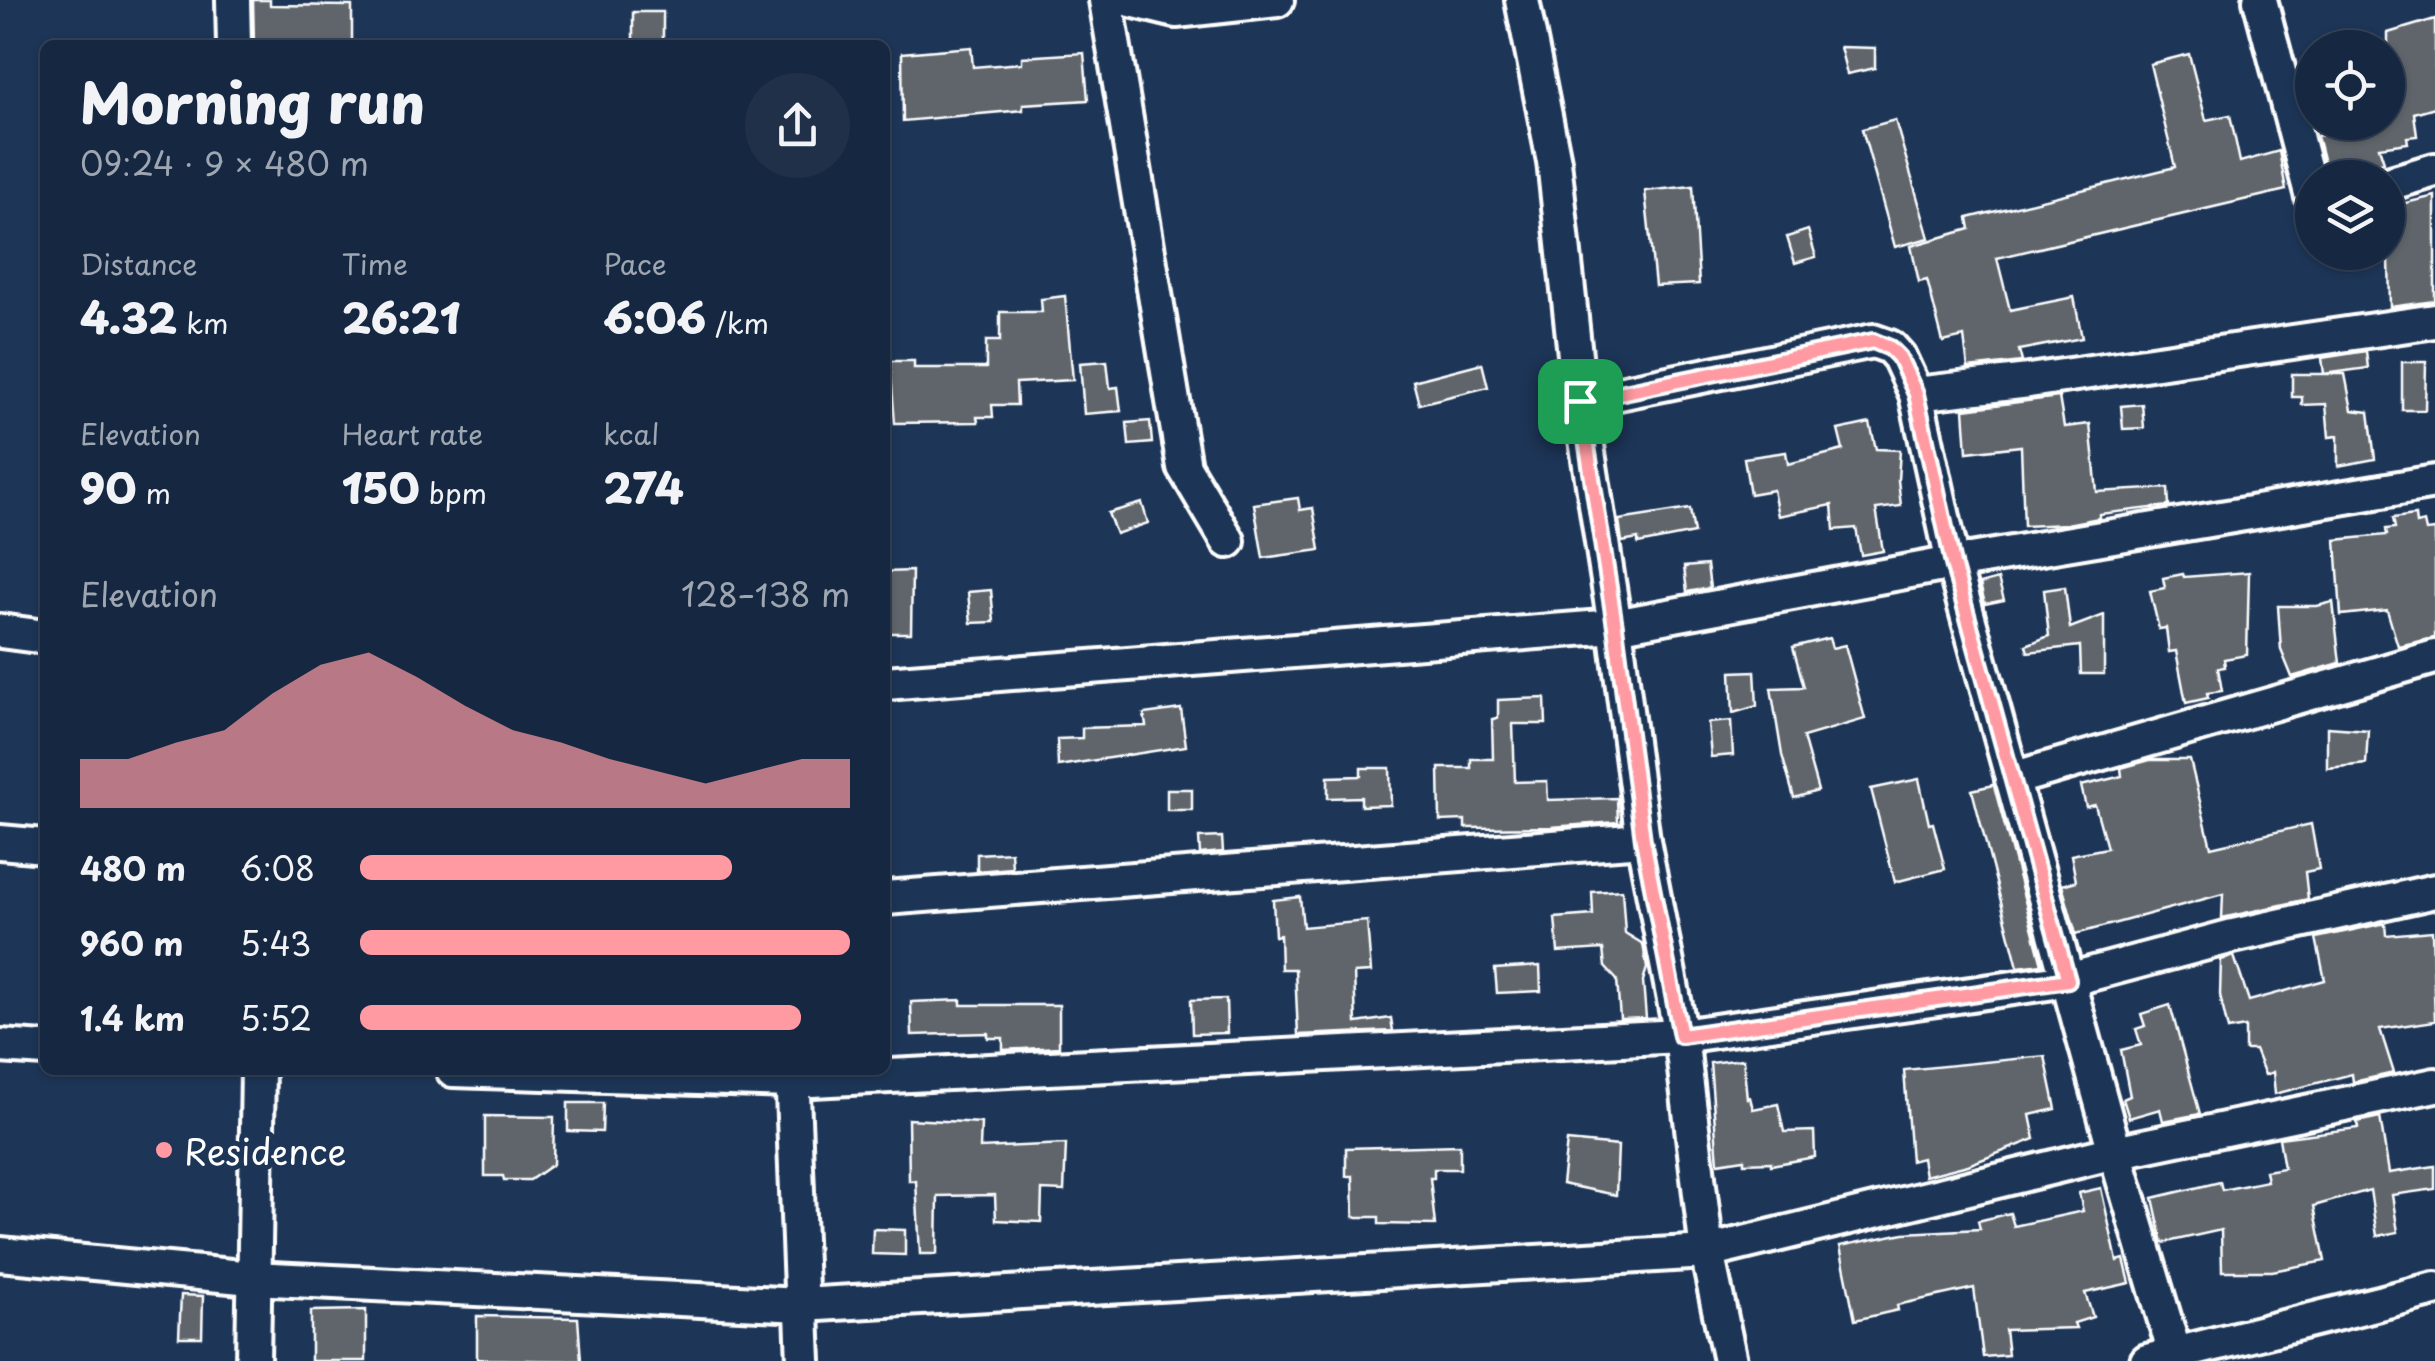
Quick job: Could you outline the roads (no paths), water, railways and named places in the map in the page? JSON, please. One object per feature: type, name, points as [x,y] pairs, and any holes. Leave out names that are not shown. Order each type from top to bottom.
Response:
[{"type":"street","points":[[233,0],[234,40]]},
{"type":"street","points":[[1106,0],[1184,467],[1228,541]]},
{"type":"street","points":[[1132,0],[1176,11],[1277,0]]},
{"type":"street","points":[[1522,0],[1554,160],[1580,401],[1643,840],[1681,1036],[1708,1252],[1730,1361]]},
{"type":"street","points":[[2266,2],[2303,160]]},
{"type":"street","points":[[2405,179],[2435,170]]},
{"type":"street","points":[[1916,394],[2029,381],[2435,320]]},
{"type":"street","points":[[1580,401],[1873,341],[1899,357],[1916,394],[1953,564],[2115,1152],[2166,1359],[2435,1289]]},
{"type":"street","points":[[890,684],[1615,626],[2435,482]]},
{"type":"street","points":[[0,631],[40,636]]},
{"type":"street","points":[[2012,778],[2435,657]]},
{"type":"street","points":[[890,898],[1643,840]]},
{"type":"street","points":[[0,842],[40,846]]},
{"type":"street","points":[[890,1072],[1681,1036],[2068,980],[2233,936],[2435,892]]},
{"type":"street","points":[[0,1046],[40,1049]]},
{"type":"street","points":[[253,1361],[258,1075]]},
{"type":"street","points":[[736,1075],[792,1076],[804,1361]]},
{"type":"street","points":[[0,1254],[252,1278],[801,1306],[1708,1252],[2115,1152],[2435,1085]]},
{"type":"place","name":"Residence","points":[[164,1150]]}]
